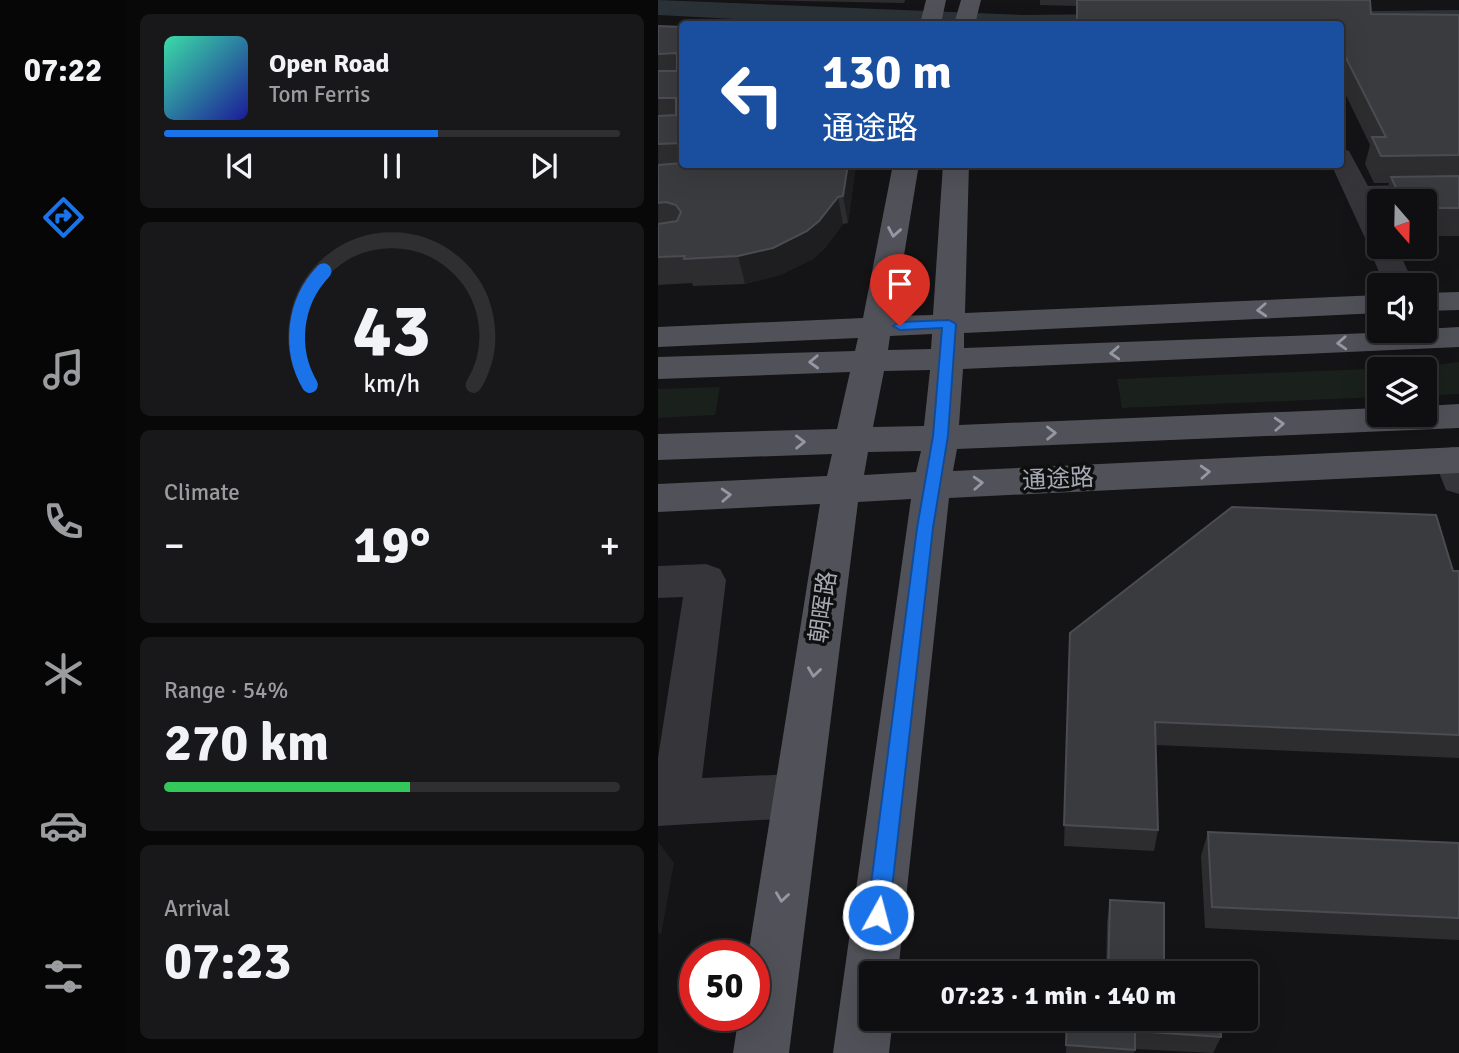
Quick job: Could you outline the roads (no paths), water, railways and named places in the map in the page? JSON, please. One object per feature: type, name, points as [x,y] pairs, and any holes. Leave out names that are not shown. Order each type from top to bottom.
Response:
[{"type":"main road","points":[[966,21],[970,1]]},
{"type":"main road","name":"朝晖路","points":[[761,1053],[841,489],[905,168]]},
{"type":"main road","points":[[861,1053],[925,528],[941,436],[956,168]]},
{"type":"main road","points":[[1437,302],[1459,301]]},
{"type":"main road","points":[[948,341],[1367,305]]},
{"type":"main road","points":[[658,337],[871,344],[1459,337]]},
{"type":"main road","points":[[658,368],[871,344]]},
{"type":"main road","name":"通途路","points":[[658,447],[1105,432],[1459,416]]},
{"type":"main road","name":"通途路","points":[[658,498],[932,485],[1457,467]]},
{"type":"street","points":[[1344,164],[1367,210]]},
{"type":"street","points":[[1360,194],[1459,192]]},
{"type":"street","points":[[658,582],[706,580],[666,803],[796,796]]}]
